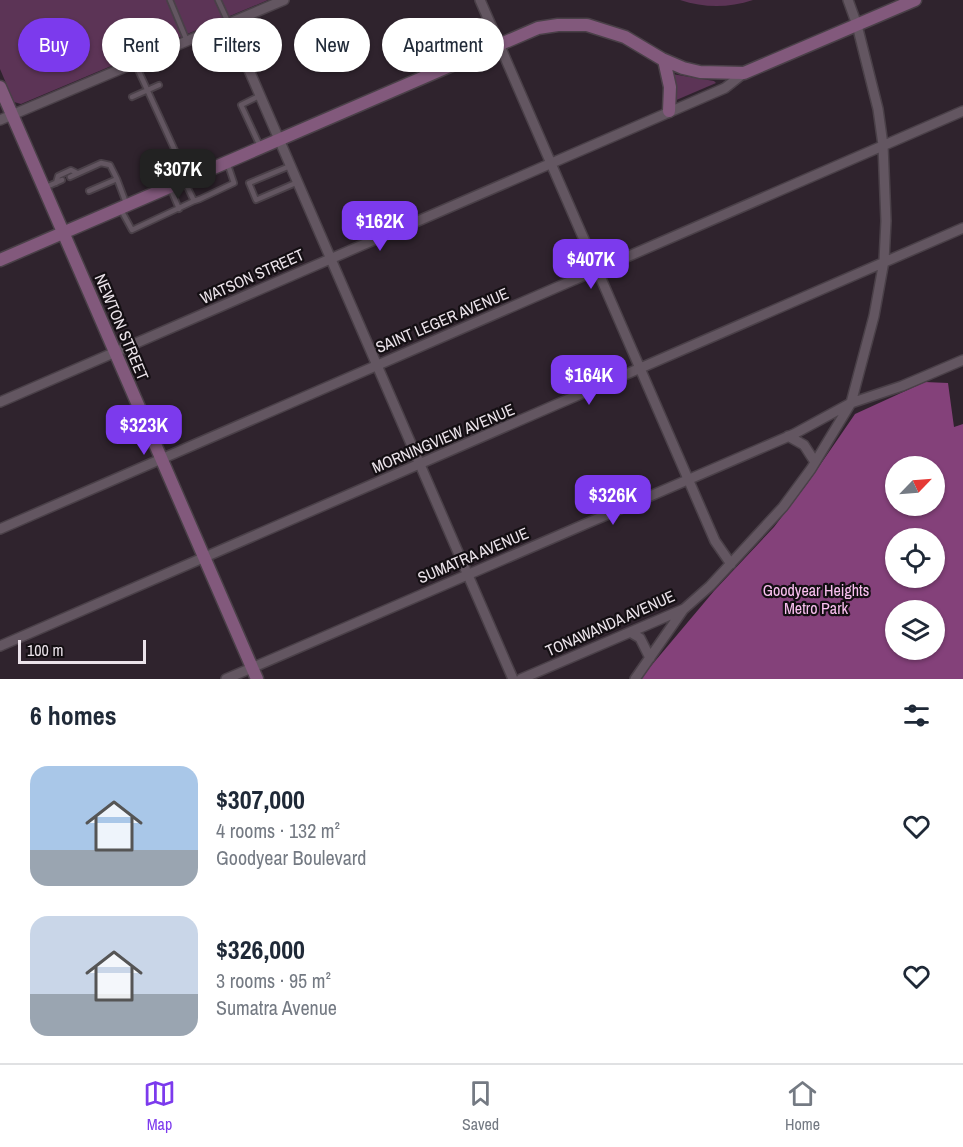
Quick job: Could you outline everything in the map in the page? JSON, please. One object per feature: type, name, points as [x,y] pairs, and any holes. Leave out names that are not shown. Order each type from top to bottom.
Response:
[{"type":"street","points":[[243,18],[284,0]]},
{"type":"street","points":[[480,0],[488,18]]},
{"type":"street","name":"TONAWANDA AVENUE","points":[[521,679],[684,609],[731,564],[783,507],[815,462],[851,403],[872,325],[884,261],[886,221],[883,145],[870,72],[848,0]]},
{"type":"street","points":[[504,42],[544,27],[587,25],[625,37],[664,60],[700,72],[744,73],[915,0]]},
{"type":"street","points":[[180,44],[192,39]]},
{"type":"street","points":[[504,56],[715,541],[731,564]]},
{"type":"street","points":[[664,60],[670,87],[669,111]]},
{"type":"street","points":[[6,117],[114,72]]},
{"type":"street","points":[[250,72],[513,679]]},
{"type":"street","points":[[0,260],[434,72]]},
{"type":"street","name":"WATSON STREET","points":[[0,402],[725,88],[744,73]]},
{"type":"street","name":"NEWTON STREET","points":[[0,87],[6,117],[50,185],[64,233],[254,674]]},
{"type":"street","name":"SAINT LEGER AVENUE","points":[[0,529],[963,111]]},
{"type":"street","name":"MORNINGVIEW AVENUE","points":[[0,646],[963,228]]},
{"type":"street","name":"SUMATRA AVENUE","points":[[226,679],[254,674],[467,574],[788,436],[851,403],[903,386],[963,360]]},
{"type":"street","points":[[788,436],[804,446],[815,462]]},
{"type":"street","points":[[635,679],[684,609]]},
{"type":"street","points":[[630,632],[640,638],[650,658]]},
{"type":"lane","points":[[170,0],[187,41]]},
{"type":"lane","points":[[218,0],[226,18]]},
{"type":"lane","points":[[139,72],[178,156],[194,201]]},
{"type":"lane","points":[[132,97],[159,85]]},
{"type":"lane","points":[[261,96],[241,105],[261,147]]},
{"type":"lane","points":[[167,161],[178,156]]},
{"type":"lane","points":[[70,177],[100,163],[110,165],[117,179],[132,230],[234,183],[227,162]]},
{"type":"lane","points":[[290,166],[249,183],[256,200],[298,182]]},
{"type":"lane","points":[[50,185],[58,176],[71,170],[77,173]]},
{"type":"lane","points":[[89,191],[117,179]]},
{"type":"lane","points":[[50,185],[62,180]]},
{"type":"lane","points":[[170,187],[179,209]]},
{"type":"shaded area","points":[[0,0],[268,0],[225,18],[192,18],[192,32],[180,37],[180,18],[102,18],[102,70],[21,104],[14,102],[0,69]]},
{"type":"shaded area","points":[[680,0],[753,0],[716,6]]},
{"type":"shaded area","points":[[672,74],[714,81],[716,83],[674,101]]},
{"type":"green space","name":"Goodyear Heights Metro Park","points":[[925,382],[948,383],[954,427],[963,424],[963,679],[640,679],[714,591],[774,527],[855,414]]}]
